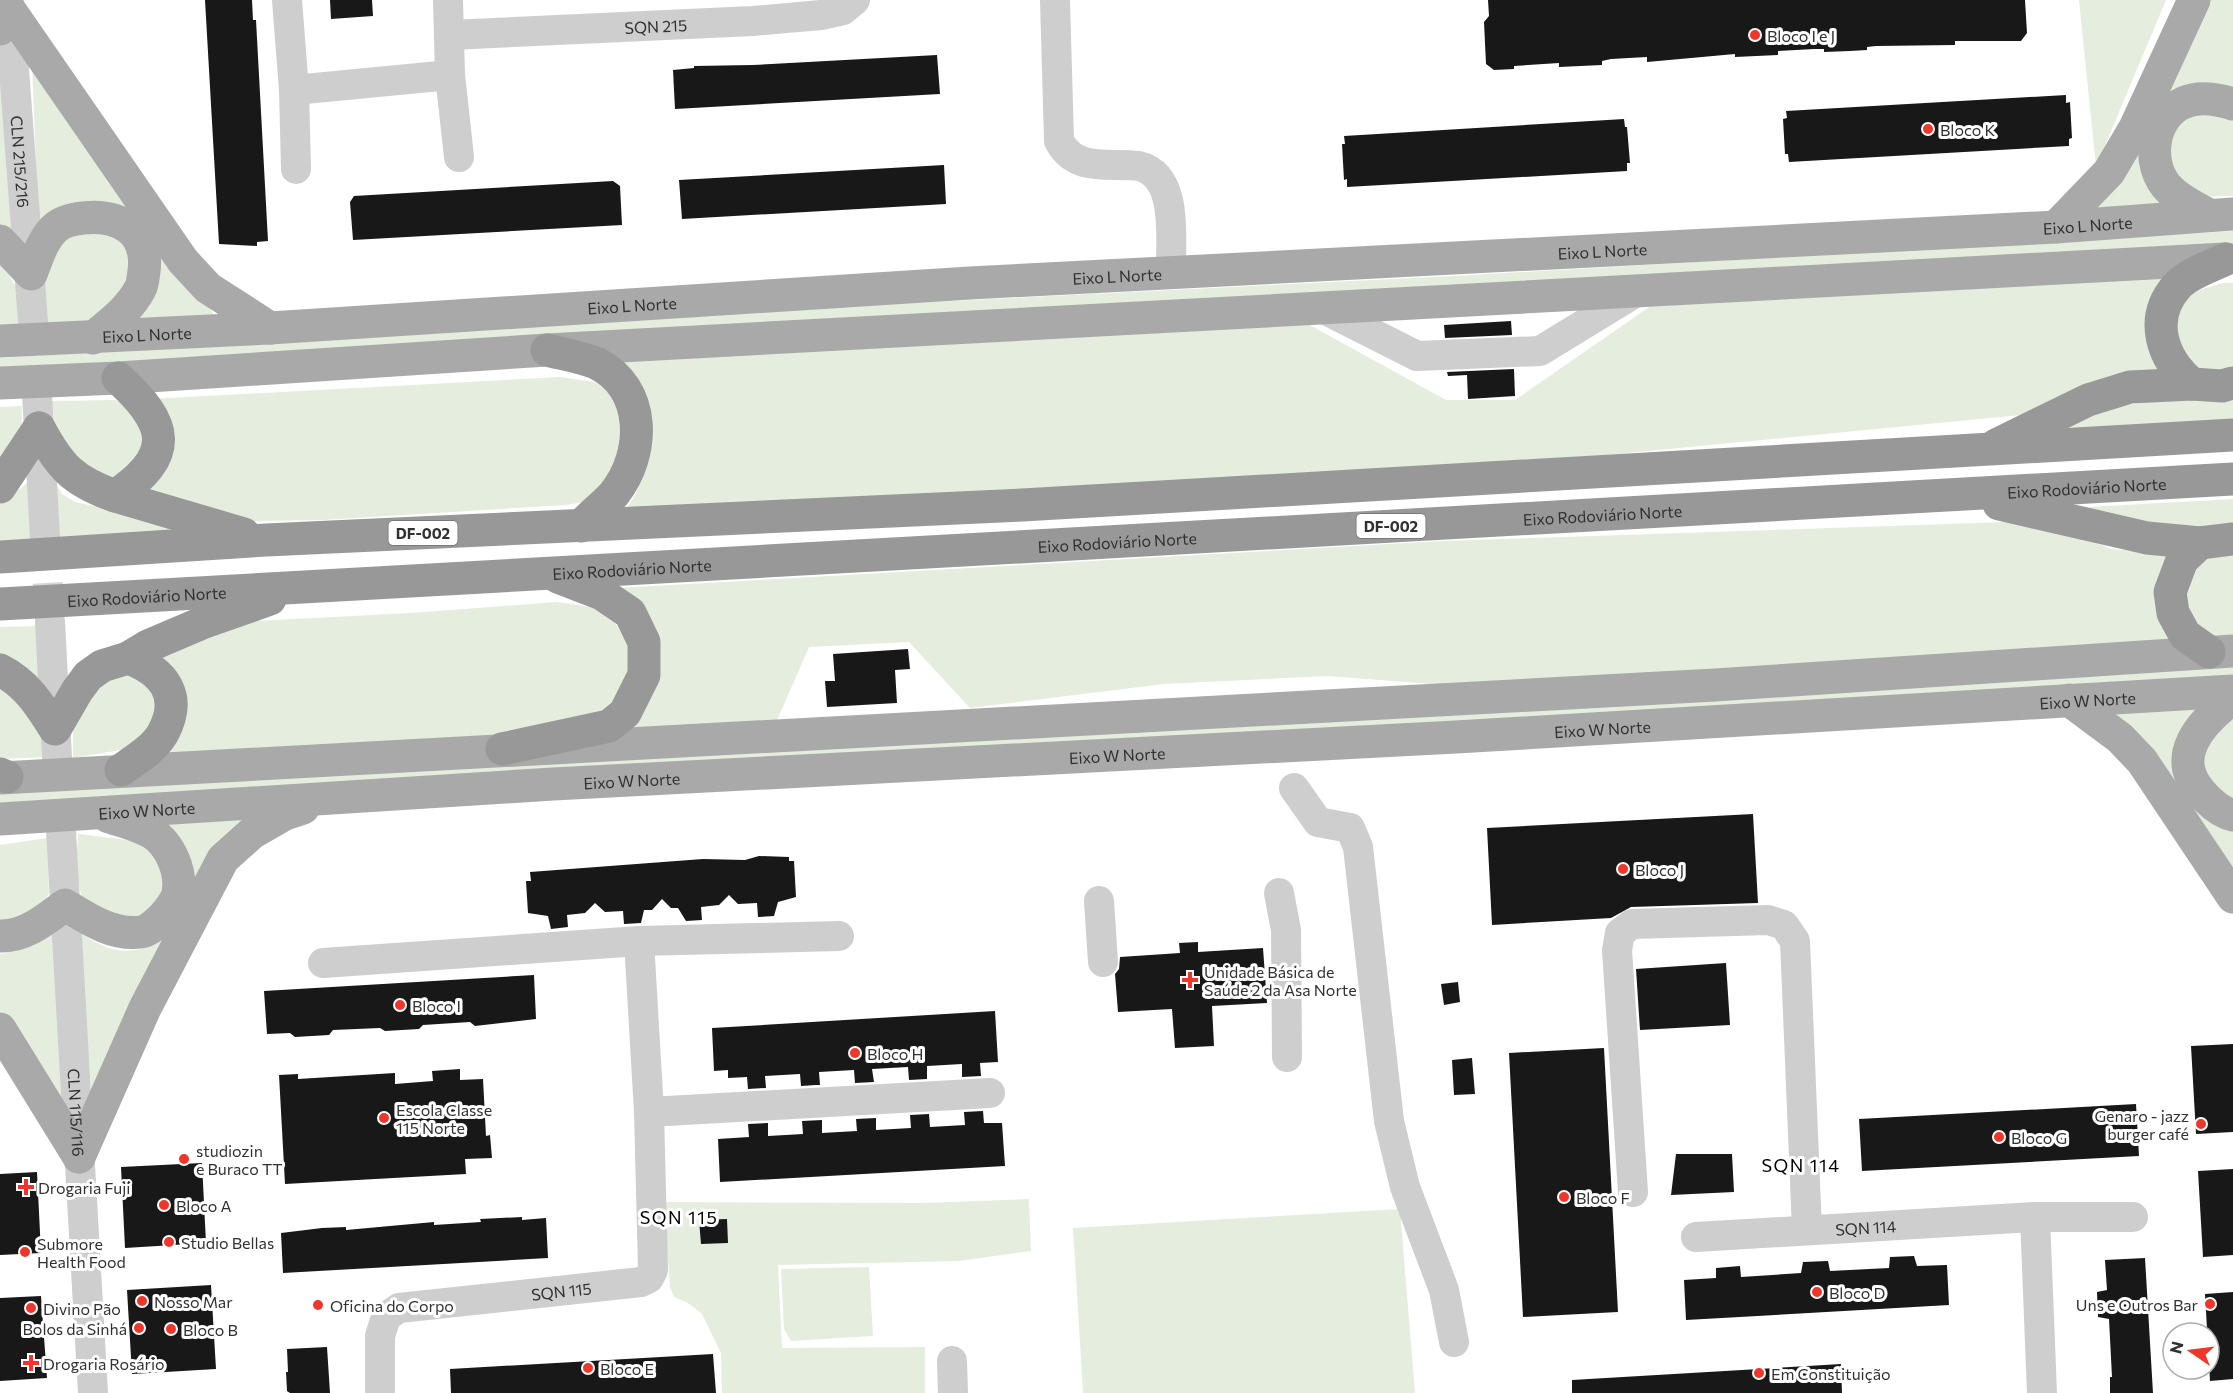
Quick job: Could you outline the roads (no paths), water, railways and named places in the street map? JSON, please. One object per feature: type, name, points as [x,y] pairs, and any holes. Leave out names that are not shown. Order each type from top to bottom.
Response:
[{"type":"highway","points":[[2192,384],[2169,360],[2162,343],[2160,324],[2166,304],[2178,286],[2195,273],[2229,259]]},
{"type":"highway","points":[[547,350],[595,363],[616,377],[633,401],[637,427],[635,457],[615,493],[581,526]]},
{"type":"highway","points":[[115,496],[135,483],[152,464],[158,446],[157,425],[150,412],[118,378]]},
{"type":"highway","points":[[1986,450],[2088,400],[2130,387],[2192,384],[2206,387],[2233,383]]},
{"type":"highway","points":[[0,487],[4,485],[39,428],[67,471],[86,485],[115,496],[266,540]]},
{"type":"highway","name":"DF-002","points":[[0,557],[266,540],[1022,505],[2233,435]]},
{"type":"highway","name":"Eixo Rodoviário Norte","points":[[0,604],[2233,479]]},
{"type":"highway","points":[[1965,495],[2136,535],[2200,543],[2233,539]]},
{"type":"highway","points":[[2200,543],[2182,560],[2170,592],[2173,613],[2185,634],[2221,651]]},
{"type":"highway","points":[[501,750],[609,726],[626,713],[644,675],[644,642],[630,613],[602,594],[548,573]]},
{"type":"highway","points":[[56,743],[77,690],[88,676],[102,666],[128,658],[148,646],[191,628],[305,586]]},
{"type":"highway","points":[[121,770],[149,749],[162,734],[171,704],[168,687],[159,675],[149,667],[128,658]]},
{"type":"highway","points":[[0,670],[15,677],[35,697],[56,743]]},
{"type":"main road","points":[[2056,227],[2109,172],[2135,128],[2194,0]]},
{"type":"main road","points":[[6,13],[183,261],[208,288],[270,328]]},
{"type":"main road","points":[[2221,214],[2169,190],[2162,179],[2154,149],[2156,134],[2168,113],[2184,102],[2218,99],[2233,104]]},
{"type":"main road","name":"Eixo L Norte","points":[[0,341],[270,328],[970,283],[2056,227],[2221,214]]},
{"type":"main road","points":[[0,241],[31,274],[41,249],[54,229],[72,219],[100,216],[122,221],[137,236],[145,258],[142,287],[125,311],[93,338]]},
{"type":"main road","points":[[0,383],[118,378],[547,350],[2229,259]]},
{"type":"main road","points":[[2,776],[1715,685],[2221,651]]},
{"type":"main road","name":"Eixo W Norte","points":[[5,821],[95,813],[553,784],[1468,736],[2233,691]]},
{"type":"main road","points":[[2233,698],[2203,723],[2192,740],[2188,757],[2191,775],[2198,790],[2214,806],[2233,814]]},
{"type":"main road","points":[[2069,700],[2120,738],[2142,761],[2233,897]]},
{"type":"main road","points":[[79,1157],[146,1008],[223,859],[252,833],[285,814],[324,800]]},
{"type":"main road","points":[[0,936],[13,937],[40,923],[65,905],[94,923],[122,932],[144,932],[160,921],[178,894],[176,869],[167,847],[153,833],[95,813]]},
{"type":"main road","points":[[0,1029],[79,1157]]},
{"type":"street","points":[[287,0],[294,90],[296,169]]},
{"type":"street","points":[[448,0],[450,75],[459,157]]},
{"type":"street","name":"SQN 215","points":[[450,34],[753,21],[821,15],[843,10],[855,0]]},
{"type":"street","points":[[1055,0],[1059,141],[1064,151],[1081,162],[1139,166],[1146,168],[1160,179],[1166,189],[1168,204],[1171,274]]},
{"type":"street","name":"CLN 215/216","points":[[6,13],[31,274],[33,322]]},
{"type":"street","points":[[294,90],[450,75]]},
{"type":"street","points":[[1322,308],[1418,356],[1540,351],[1638,291]]},
{"type":"street","points":[[37,394],[45,538]]},
{"type":"street","points":[[50,621],[56,743]]},
{"type":"street","points":[[1294,788],[1318,822],[1350,828],[1358,847],[1389,1121],[1405,1187],[1444,1290],[1454,1342]]},
{"type":"street","name":"CLN 115/116","points":[[61,831],[93,1393]]},
{"type":"street","points":[[1278,893],[1286,930],[1287,1057]]},
{"type":"street","points":[[1099,901],[1103,962]]},
{"type":"street","points":[[1633,1192],[1617,950],[1620,933],[1632,924],[1768,920],[1784,925],[1795,941],[1807,1230]]},
{"type":"street","points":[[323,963],[639,941],[839,936]]},
{"type":"street","name":"SQN 115","points":[[380,1393],[380,1336],[386,1317],[399,1308],[641,1282],[649,1278],[653,1270],[649,1112],[639,941]]},
{"type":"street","points":[[649,1112],[990,1093]]},
{"type":"street","points":[[2036,1217],[2042,1393]]},
{"type":"street","name":"SQN 114","points":[[1696,1237],[2036,1217],[2133,1217]]},
{"type":"street","points":[[952,1361],[953,1393]]},
{"type":"tunnel","points":[[33,322],[37,394]]},
{"type":"tunnel","points":[[45,538],[50,621]]},
{"type":"tunnel","points":[[57,758],[61,831]]},
{"type":"place","name":"Bloco I e J","points":[[1755,35]]},
{"type":"place","name":"Bloco K","points":[[1928,129]]},
{"type":"place","name":"Bloco J","points":[[1623,869]]},
{"type":"place","name":"Unidade Básica de Saúde 2 da Asa Norte","points":[[1190,980]]},
{"type":"place","name":"Bloco I","points":[[400,1005]]},
{"type":"place","name":"Bloco H","points":[[855,1053]]},
{"type":"place","name":"Escola Classe 115 Norte","points":[[384,1118]]},
{"type":"place","name":"Genaro - jazz burger café","points":[[2201,1124]]},
{"type":"place","name":"Bloco G","points":[[1999,1137]]},
{"type":"place","name":"studiozin e Buraco TT","points":[[184,1159]]},
{"type":"place","name":"Drogaria Fuji","points":[[26,1187]]},
{"type":"place","name":"Bloco F","points":[[1564,1197]]},
{"type":"place","name":"Bloco A","points":[[164,1205]]},
{"type":"place","name":"Studio Bellas","points":[[169,1242]]},
{"type":"place","name":"Submore Health Food","points":[[25,1252]]},
{"type":"place","name":"Bloco D","points":[[1817,1292]]},
{"type":"place","name":"Nosso Mar","points":[[142,1301]]},
{"type":"place","name":"Uns e Outros Bar","points":[[2210,1304]]},
{"type":"place","name":"Oficina do Corpo","points":[[318,1305]]},
{"type":"place","name":"Divino Pão","points":[[31,1308]]},
{"type":"place","name":"Bolos da Sinhá","points":[[139,1328]]},
{"type":"place","name":"Bloco B","points":[[171,1329]]},
{"type":"place","name":"Drogaria Rosário","points":[[31,1363]]},
{"type":"place","name":"Bloco E","points":[[588,1368]]},
{"type":"place","name":"Em Constituição","points":[[1759,1373]]},
{"type":"district","name":"SQN 114","points":[[1801,1165]]},
{"type":"district","name":"SQN 115","points":[[679,1217]]}]
